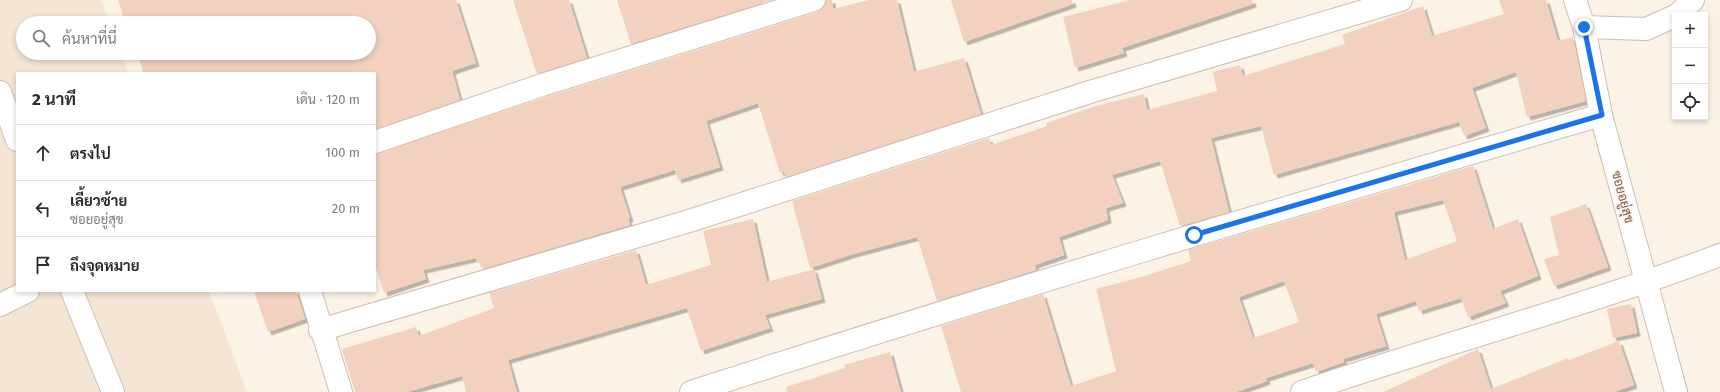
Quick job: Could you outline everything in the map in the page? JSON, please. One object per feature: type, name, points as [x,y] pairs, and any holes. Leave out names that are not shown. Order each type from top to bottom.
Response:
[{"type":"street","points":[[376,142],[542,85],[814,0]]},
{"type":"street","points":[[320,330],[682,224],[1093,90],[1401,0]]},
{"type":"street","name":"ซอยอยู่สุข","points":[[1575,0],[1584,27],[1602,115],[1645,283],[1676,392]]},
{"type":"street","points":[[1680,12],[1693,0]]},
{"type":"street","points":[[1584,27],[1646,30],[1672,18]]},
{"type":"street","points":[[0,92],[16,137]]},
{"type":"street","points":[[691,392],[1201,232],[1602,115]]},
{"type":"street","points":[[1302,392],[1395,360],[1645,283],[1720,255]]},
{"type":"street","points":[[0,305],[26,292]]},
{"type":"street","points":[[72,292],[113,392]]},
{"type":"street","points":[[310,292],[320,330],[342,392]]},
{"type":"shaded area","points":[[0,0],[101,0],[107,16],[16,16],[16,60],[123,60],[128,72],[16,72],[16,292],[209,292],[247,392],[0,392]]},
{"type":"building","points":[[118,0],[456,0],[476,63],[452,71],[460,100],[376,129],[376,72],[143,72],[140,60],[376,60],[376,16],[123,16]]},
{"type":"building","points":[[513,0],[569,0],[587,58],[537,74]]},
{"type":"building","points":[[617,0],[772,0],[631,44]]},
{"type":"building","points":[[826,0],[832,0],[833,9],[869,0],[897,0],[914,72],[964,58],[981,114],[786,177],[784,171],[780,173],[758,103],[706,121],[720,167],[678,180],[675,170],[620,187],[630,218],[628,219],[630,225],[482,269],[480,261],[477,262],[476,258],[423,270],[426,279],[384,293],[376,268],[376,154],[546,97],[818,12],[823,8]]},
{"type":"building","points":[[951,0],[1072,0],[1073,4],[964,42]]},
{"type":"building","points":[[1130,0],[1252,0],[1253,4],[1122,48],[1124,53],[1075,68],[1063,17]]},
{"type":"building","points":[[1499,0],[1546,0],[1558,41],[1573,37],[1586,101],[1527,117],[1516,72],[1472,88],[1486,128],[1464,136],[1459,122],[1274,175],[1261,126],[1211,138],[1229,212],[1180,226],[1160,161],[1112,175],[1123,203],[1106,208],[1108,220],[1059,237],[1064,255],[1035,265],[1036,270],[937,301],[917,237],[853,254],[810,268],[792,201],[989,138],[991,145],[1047,126],[1046,123],[1096,106],[1144,94],[1147,110],[1217,91],[1213,72],[1240,65],[1243,76],[1345,44],[1342,35],[1423,6],[1432,36],[1504,14]]},
{"type":"building","points":[[1473,166],[1493,229],[1518,219],[1538,276],[1500,291],[1506,303],[1468,317],[1461,298],[1419,311],[1416,301],[1376,314],[1386,346],[1343,359],[1344,362],[1316,372],[1313,363],[1266,378],[1267,381],[1236,392],[961,392],[941,326],[1043,294],[1071,386],[1116,371],[1096,289],[1141,277],[1191,261],[1188,250]],"holes":[[[1443,200],[1457,241],[1405,260],[1394,212]],[[1284,281],[1299,322],[1253,338],[1239,297]]]},
{"type":"building","points":[[1586,204],[1608,267],[1554,286],[1544,259],[1559,255],[1550,217]]},
{"type":"building","points":[[753,219],[767,282],[814,269],[822,299],[765,315],[770,328],[701,351],[687,308],[508,360],[517,392],[466,392],[462,376],[407,392],[355,392],[342,349],[416,327],[419,336],[494,308],[489,293],[636,250],[646,285],[711,265],[703,231]]},
{"type":"building","points":[[254,292],[296,292],[305,319],[268,332]]},
{"type":"building","points":[[1631,304],[1637,333],[1613,338],[1607,309]]},
{"type":"building","points":[[1619,341],[1634,385],[1614,392],[1383,392],[1478,349],[1491,389],[1568,358],[1569,360]]},
{"type":"building","points":[[890,352],[901,392],[787,392],[786,387],[845,368],[844,365]]},
{"type":"route","points":[[1194,235],[1602,115],[1584,27]]}]
